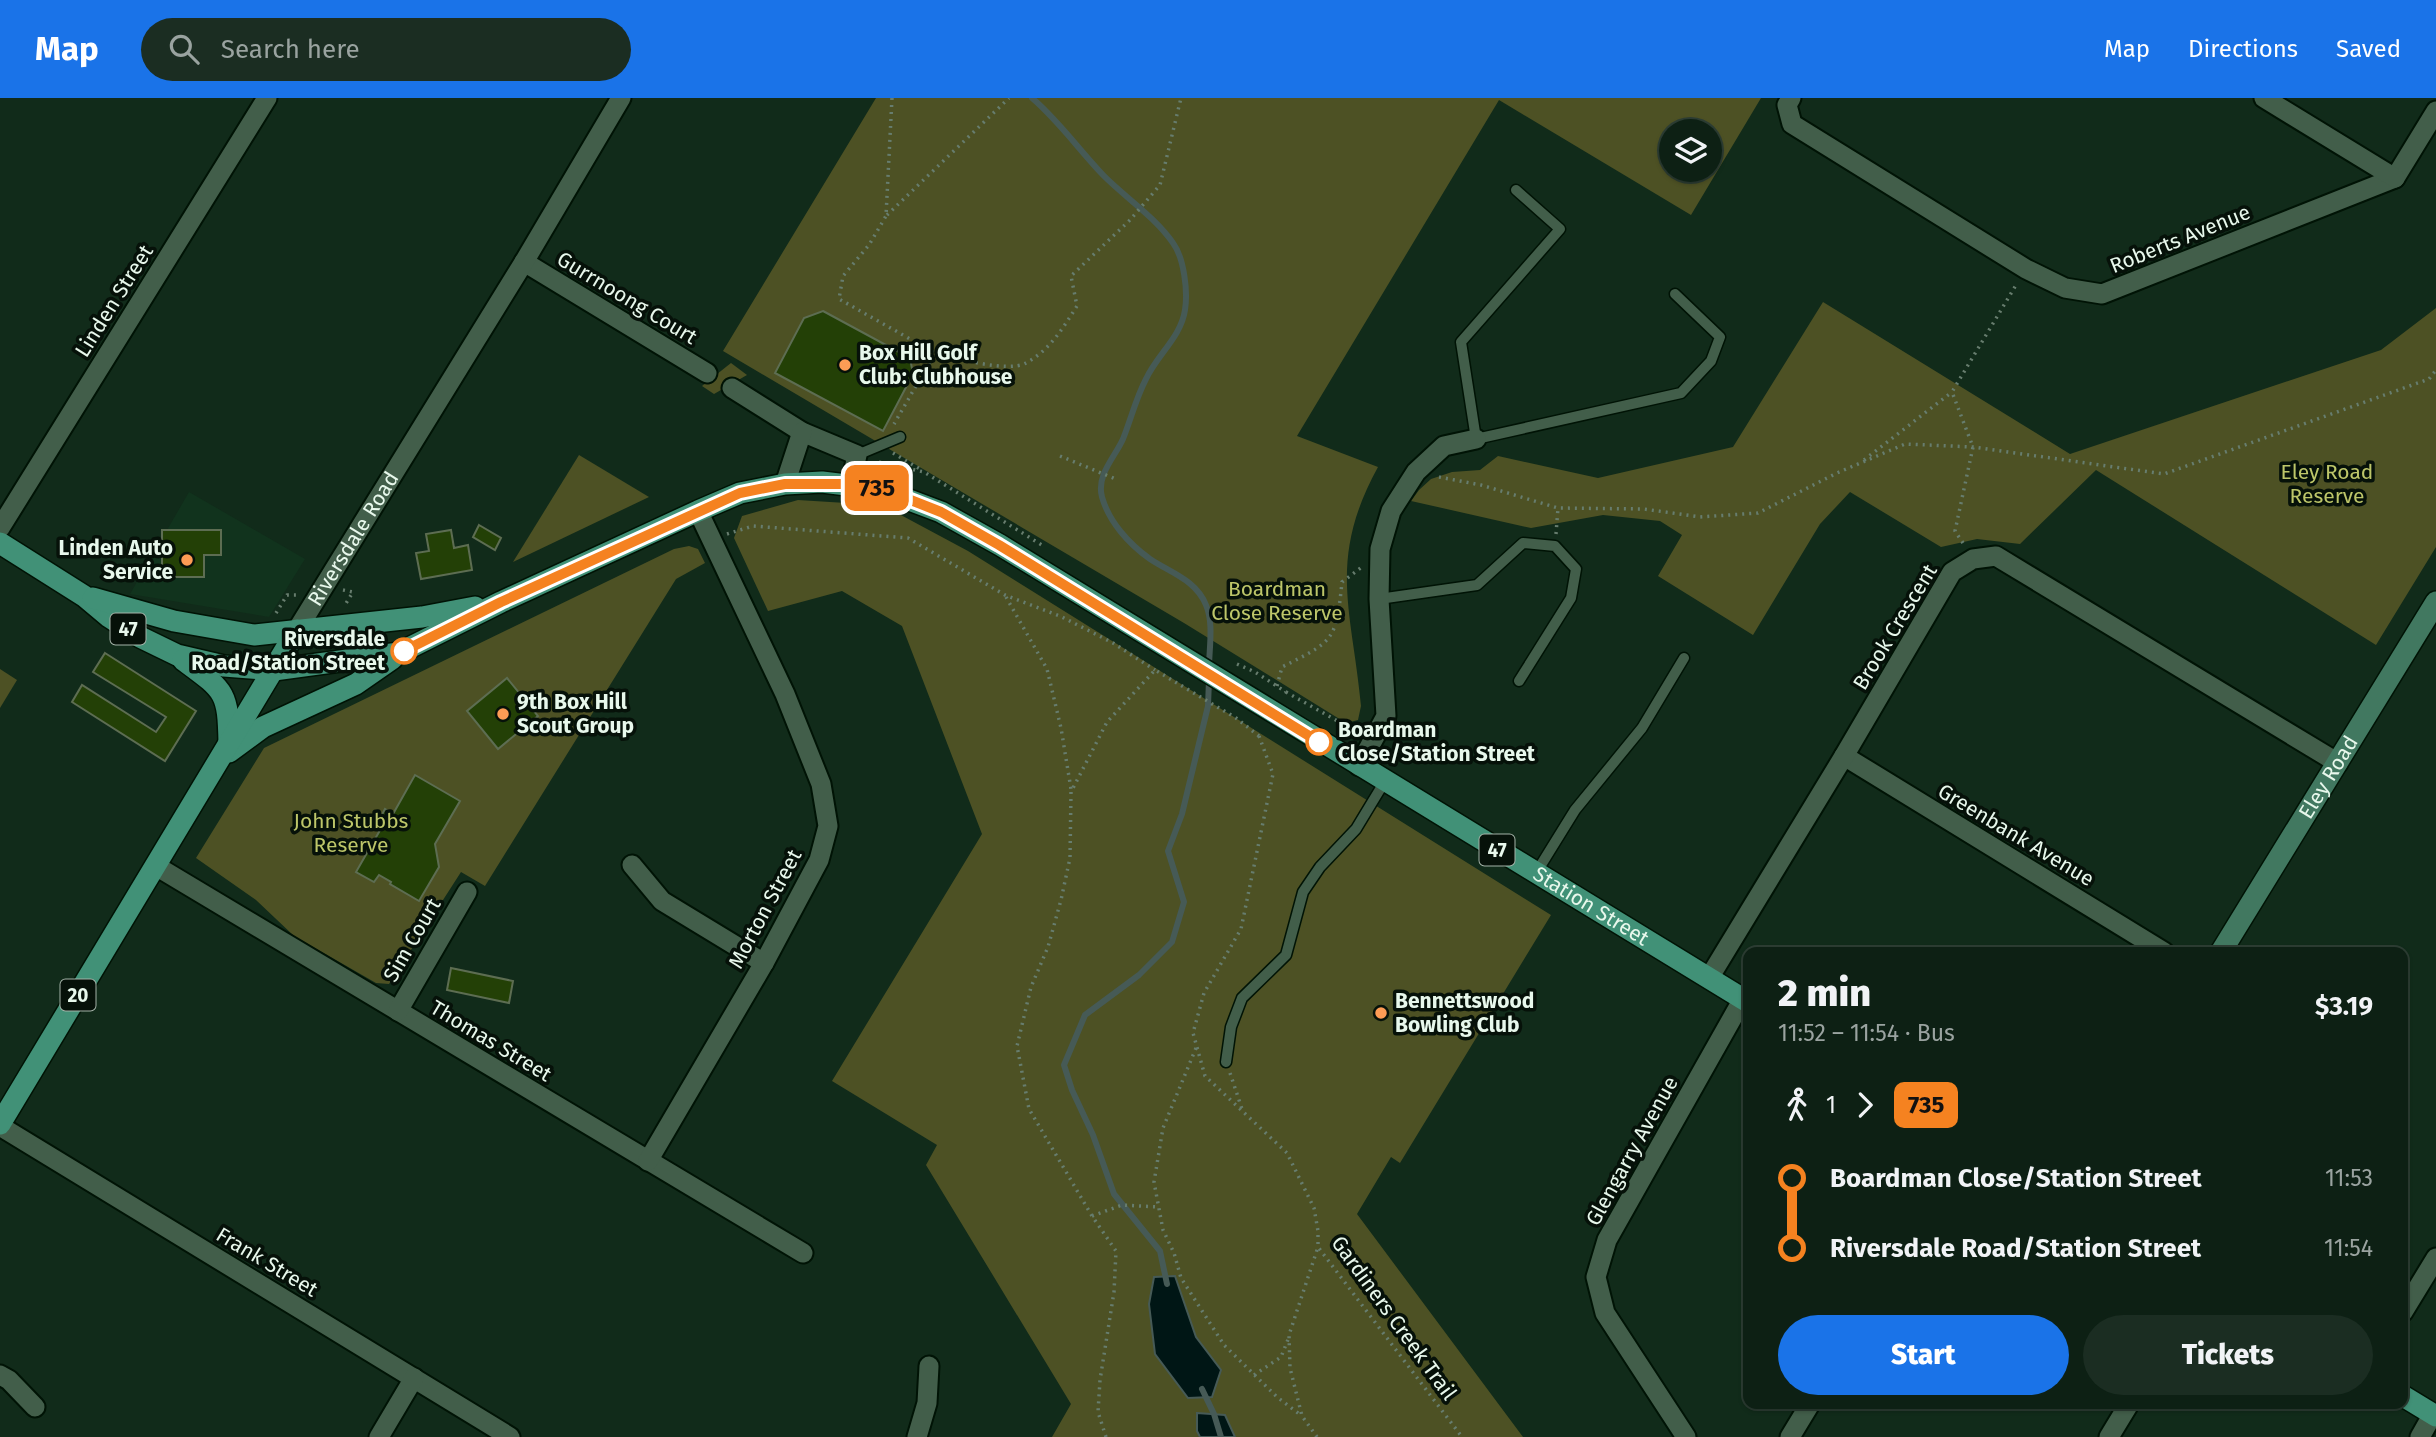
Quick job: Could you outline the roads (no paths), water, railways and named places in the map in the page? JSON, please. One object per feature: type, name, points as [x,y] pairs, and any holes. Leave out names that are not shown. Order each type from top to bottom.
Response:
[{"type":"main road","name":"Station Street","points":[[0,543],[85,596],[109,617],[140,637],[177,656],[224,666],[274,670],[399,653],[501,602],[740,493],[785,484],[851,484],[880,488],[941,512],[1743,999]]},
{"type":"main road","name":"Station Street","points":[[85,596],[174,621],[254,635],[422,617],[501,602]]},
{"type":"main road","name":"Eley Road","points":[[2224,947],[2436,602]]},
{"type":"main road","name":"Riversdale Road","points":[[0,1125],[297,630]]},
{"type":"main road","points":[[226,750],[263,727],[356,684],[399,653]]},
{"type":"main road","points":[[177,656],[214,683],[225,699],[229,708],[226,750]]},
{"type":"main road","points":[[2408,1399],[2435,1415]]},
{"type":"street","name":"Linden Street","points":[[0,528],[267,98]]},
{"type":"street","name":"Riversdale Road","points":[[297,630],[524,262],[621,98]]},
{"type":"street","points":[[2264,98],[2395,178],[2436,111]]},
{"type":"street","name":"Roberts Avenue","points":[[1789,102],[1792,124],[2026,269],[2065,288],[2102,294],[2395,178]]},
{"type":"street","name":"Gurrnoong Court","points":[[524,262],[707,373]]},
{"type":"street","points":[[732,388],[802,432],[857,455],[851,484]]},
{"type":"street","points":[[785,484],[802,432]]},
{"type":"street","points":[[1359,766],[1386,716],[1379,599],[1380,550],[1391,511],[1416,472],[1444,446],[1476,439]]},
{"type":"street","name":"Morton Street","points":[[648,1161],[764,963],[819,860],[828,826],[821,784],[785,694],[698,511]]},
{"type":"street","name":"Brook Crescent","points":[[1709,978],[1952,572],[1973,559],[1996,556],[2338,762]]},
{"type":"street","name":"Greenbank Avenue","points":[[1844,756],[2156,947]]},
{"type":"street","points":[[632,865],[662,901],[764,963]]},
{"type":"street","name":"Thomas Street","points":[[156,866],[803,1253]]},
{"type":"street","name":"Sim Court","points":[[398,1011],[467,892]]},
{"type":"street","name":"Glengarry Avenue","points":[[1686,1437],[1605,1313],[1596,1277],[1607,1240],[1743,1006]]},
{"type":"street","name":"Frank Street","points":[[0,1125],[510,1437]]},
{"type":"street","points":[[2408,1304],[2436,1258]]},
{"type":"street","points":[[918,1437],[927,1403],[929,1366]]},
{"type":"street","points":[[0,1375],[9,1380],[35,1407]]},
{"type":"street","points":[[379,1437],[414,1378]]},
{"type":"street","points":[[1790,1437],[1807,1409]]},
{"type":"street","points":[[2109,1437],[2126,1409]]},
{"type":"street","points":[[2420,1437],[2435,1415]]},
{"type":"lane","points":[[1516,190],[1560,229],[1461,342],[1476,439],[1681,393],[1711,361],[1720,337],[1675,294]]},
{"type":"lane","points":[[857,455],[900,437]]},
{"type":"lane","points":[[1379,599],[1477,585],[1523,543],[1555,546],[1576,569],[1571,598],[1519,681]]},
{"type":"lane","points":[[1536,874],[1575,810],[1642,728],[1685,658]]},
{"type":"lane","points":[[1226,1062],[1231,1027],[1242,998],[1286,955],[1303,892],[1320,867],[1356,829],[1385,781]]},
{"type":"waterway","points":[[1032,98],[1104,176],[1158,225],[1173,243],[1180,257],[1186,294],[1183,320],[1142,386],[1123,439],[1107,466],[1101,489],[1105,506],[1127,539],[1150,559],[1189,583],[1202,596],[1210,620],[1209,669]]},
{"type":"waterway","points":[[1167,1284],[1160,1251],[1114,1194],[1064,1065],[1085,1015],[1139,975],[1172,942],[1184,902],[1168,851],[1182,814],[1208,706],[1209,680]]},
{"type":"waterway","points":[[1202,1389],[1221,1437]]},
{"type":"place","name":"Box Hill Golf Club: Clubhouse","points":[[845,365]]},
{"type":"place","name":"Linden Auto Service","points":[[187,560]]},
{"type":"place","name":"Riversdale Road/Station Street","points":[[404,651]]},
{"type":"place","name":"9th Box Hill Scout Group","points":[[503,714]]},
{"type":"place","name":"Boardman Close/Station Street","points":[[1319,742]]},
{"type":"place","name":"Bennettswood Bowling Club","points":[[1381,1013]]},
{"type":"park label","name":"Eley Road Reserve","points":[[2327,484]]},
{"type":"park label","name":"Boardman Close Reserve","points":[[1277,601]]},
{"type":"park label","name":"John Stubbs Reserve","points":[[351,833]]}]
